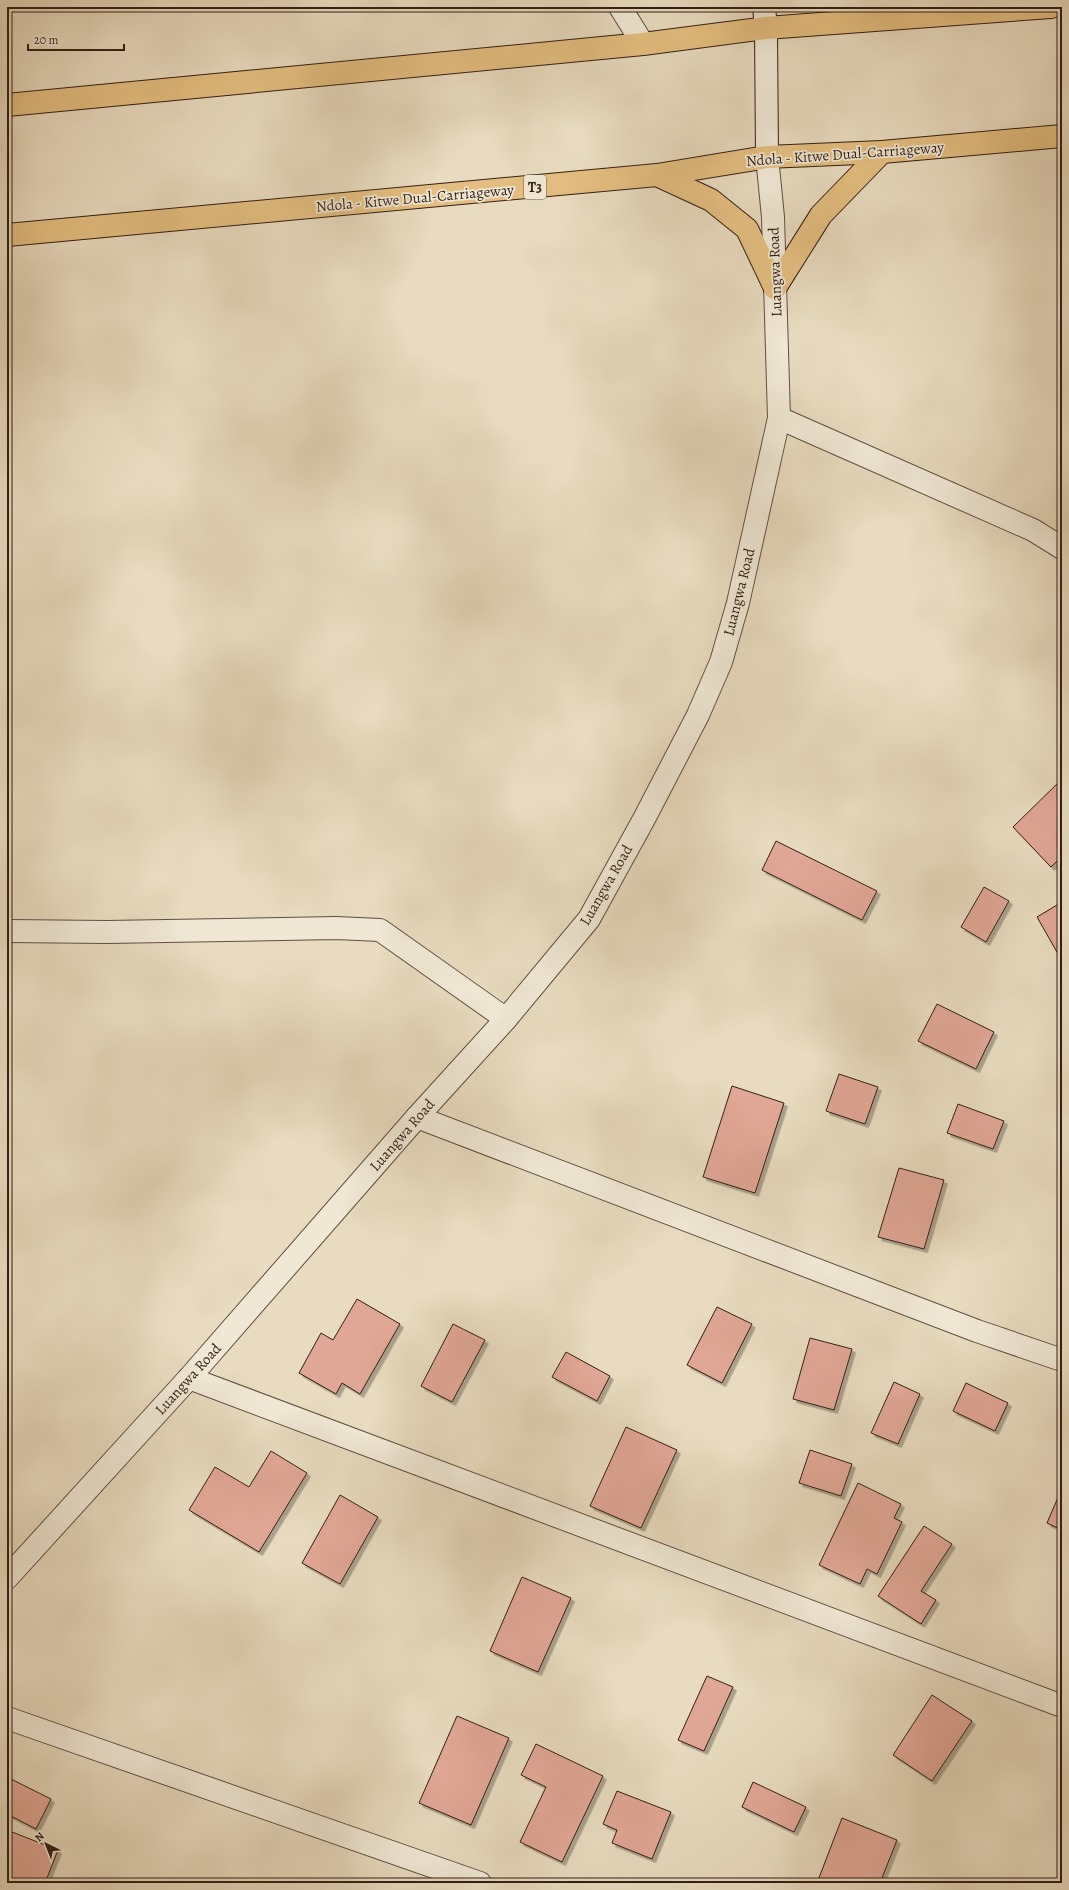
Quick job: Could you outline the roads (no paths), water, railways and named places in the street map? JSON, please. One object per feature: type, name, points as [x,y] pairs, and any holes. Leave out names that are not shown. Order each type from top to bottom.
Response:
[{"type":"highway","points":[[7,105],[644,44],[765,17],[1051,7]]},
{"type":"highway","name":"Ndola - Kitwe Dual-Carriageway","points":[[7,235],[657,175],[767,157],[882,152],[1062,136]]},
{"type":"highway","points":[[775,288],[821,215],[882,152]]},
{"type":"highway","points":[[657,175],[711,200],[747,229],[775,288]]},
{"type":"street","points":[[620,7],[644,44]]},
{"type":"street","name":"Luangwa Road","points":[[7,1578],[189,1378],[506,1019],[589,919],[644,819],[698,715],[721,662],[738,603],[779,418],[773,216],[767,157],[765,17]]},
{"type":"street","points":[[779,418],[1034,530],[1062,548]]},
{"type":"street","points":[[7,931],[108,932],[336,928],[380,930],[506,1019]]},
{"type":"street","points":[[417,1118],[977,1331],[1062,1360]]},
{"type":"street","points":[[189,1378],[1062,1706]]},
{"type":"street","points":[[7,1718],[480,1883]]}]
